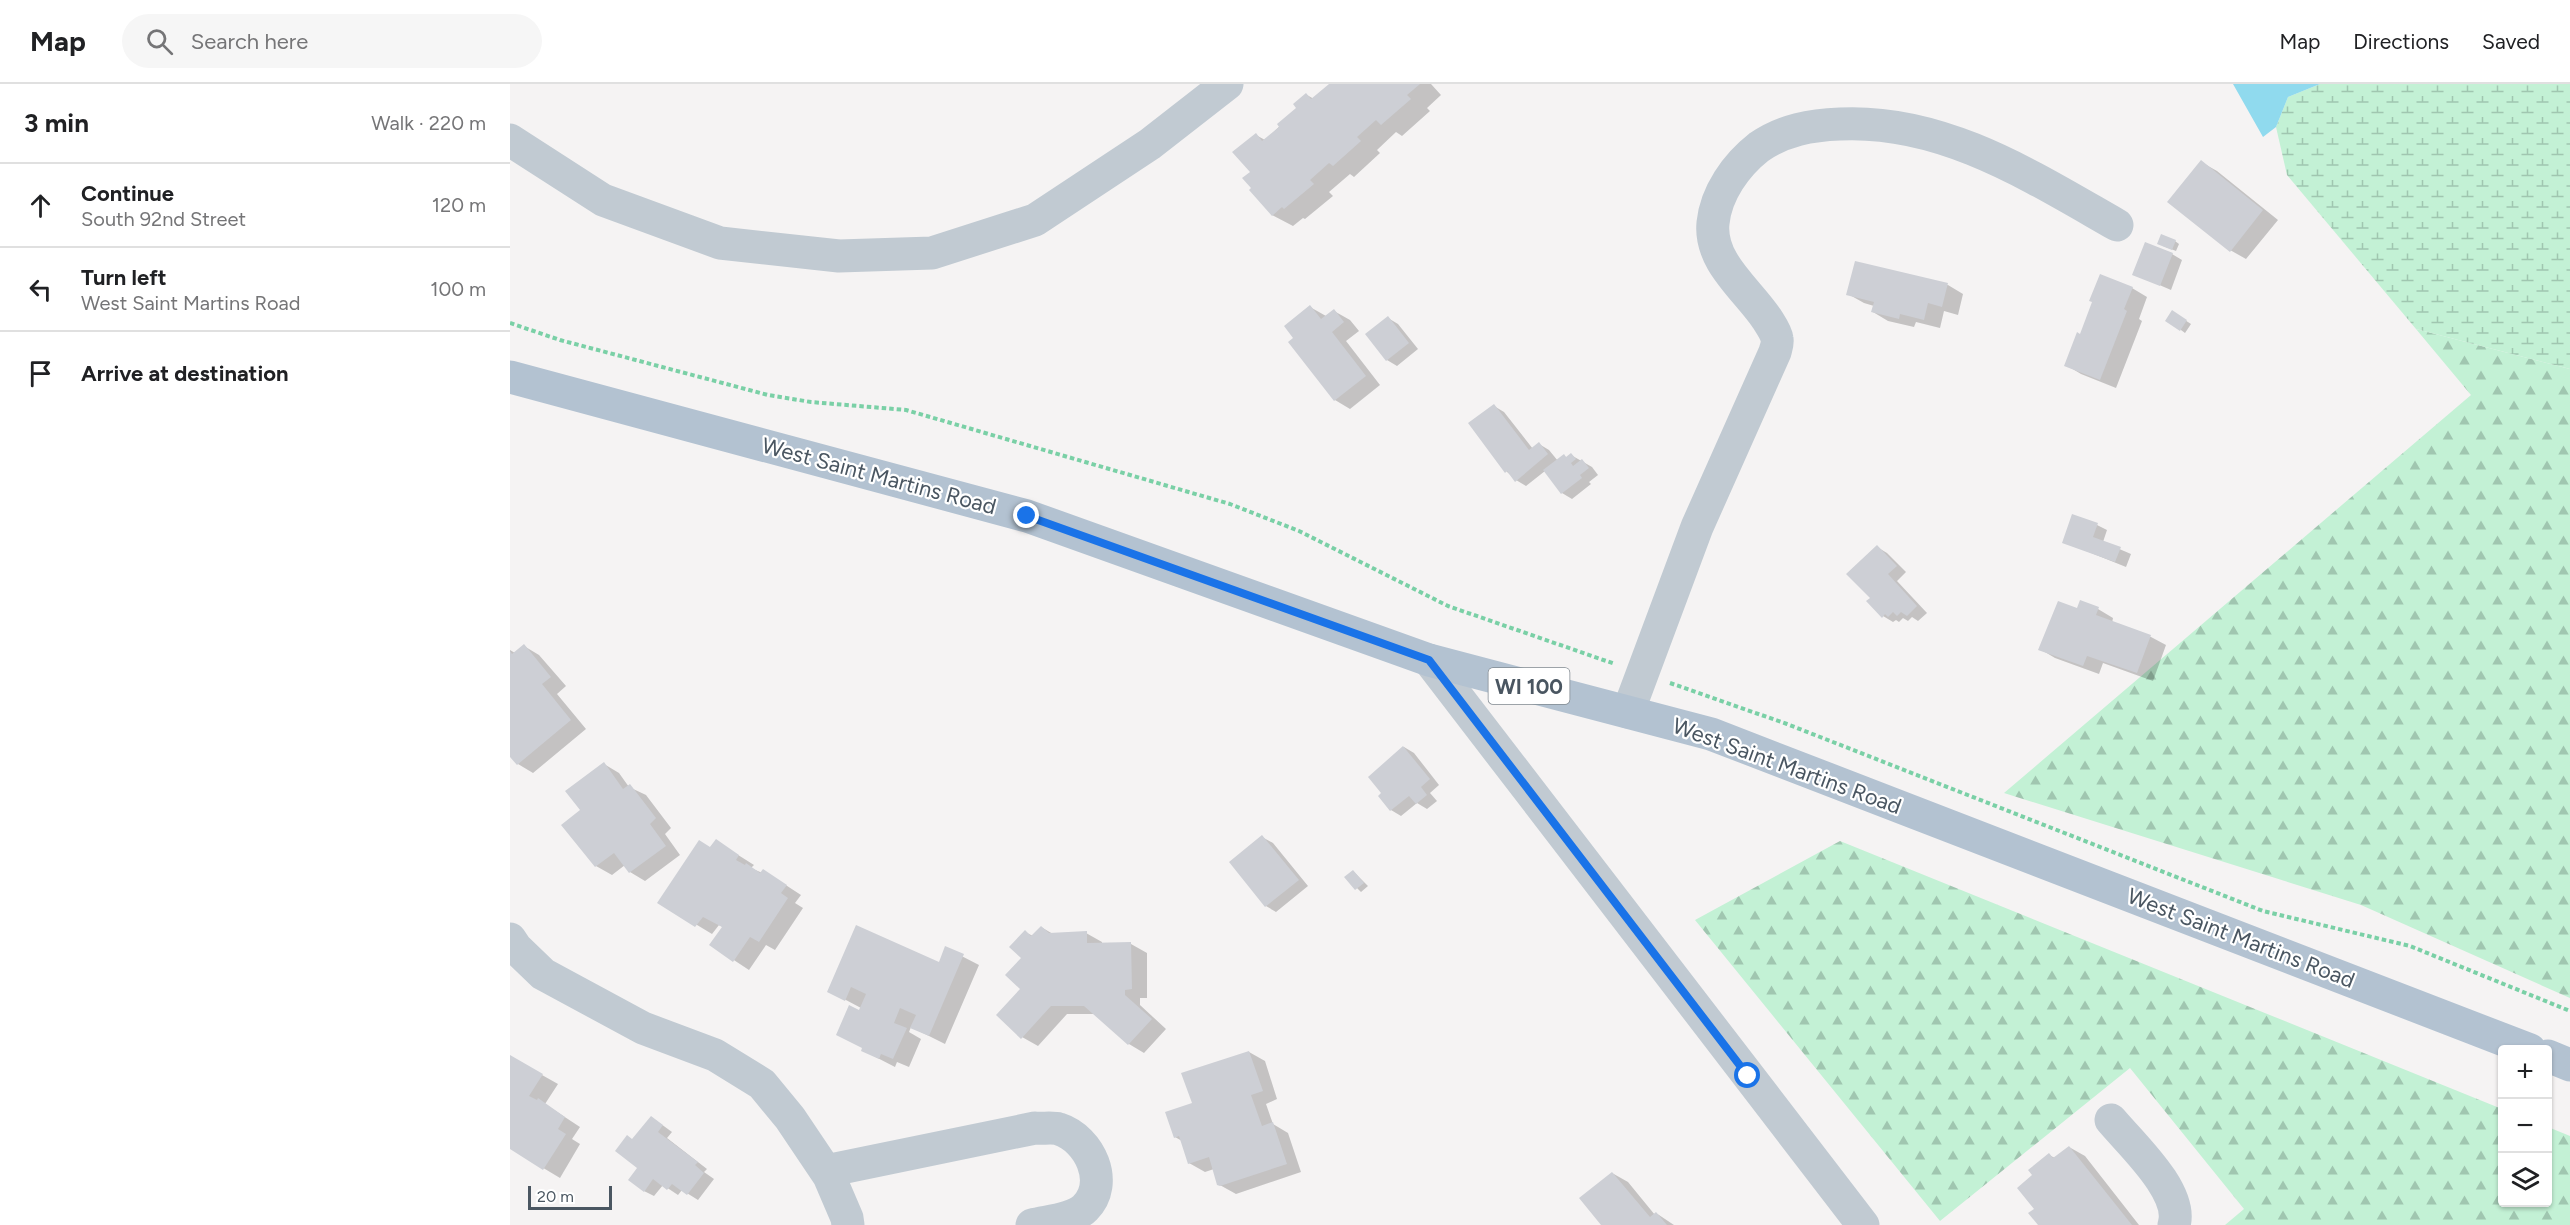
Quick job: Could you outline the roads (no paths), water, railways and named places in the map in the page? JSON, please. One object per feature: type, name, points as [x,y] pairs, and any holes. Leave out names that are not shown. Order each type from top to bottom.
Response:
[{"type":"main road","name":"West Saint Martins Road","points":[[510,377],[1027,516],[1429,660],[1711,734],[2517,1045]]},
{"type":"main road","points":[[2552,1058],[2570,1065]]},
{"type":"street","points":[[510,140],[603,200],[720,243],[839,256],[932,253],[1035,220],[1150,144],[1227,84]]},
{"type":"street","points":[[1628,712],[1697,527],[1775,352],[1777,338],[1771,326],[1728,270],[1719,256],[1713,239],[1713,223],[1717,205],[1740,165],[1753,152],[1787,132],[1809,126],[1861,123],[1928,133],[2016,168],[2117,225]]},
{"type":"street","points":[[1429,660],[1863,1225]]},
{"type":"street","points":[[510,939],[516,948],[543,974],[643,1028],[715,1055],[762,1083],[790,1118],[826,1171],[848,1218],[848,1225]]},
{"type":"street","points":[[2111,1120],[2170,1191],[2176,1219],[2174,1225]]},
{"type":"street","points":[[826,1171],[1035,1128],[1058,1129],[1074,1137],[1087,1151],[1098,1182],[1096,1194],[1085,1208],[1076,1214],[1032,1225]]},
{"type":"water","points":[[2233,84],[2320,84],[2288,97],[2276,127],[2263,137]]}]
